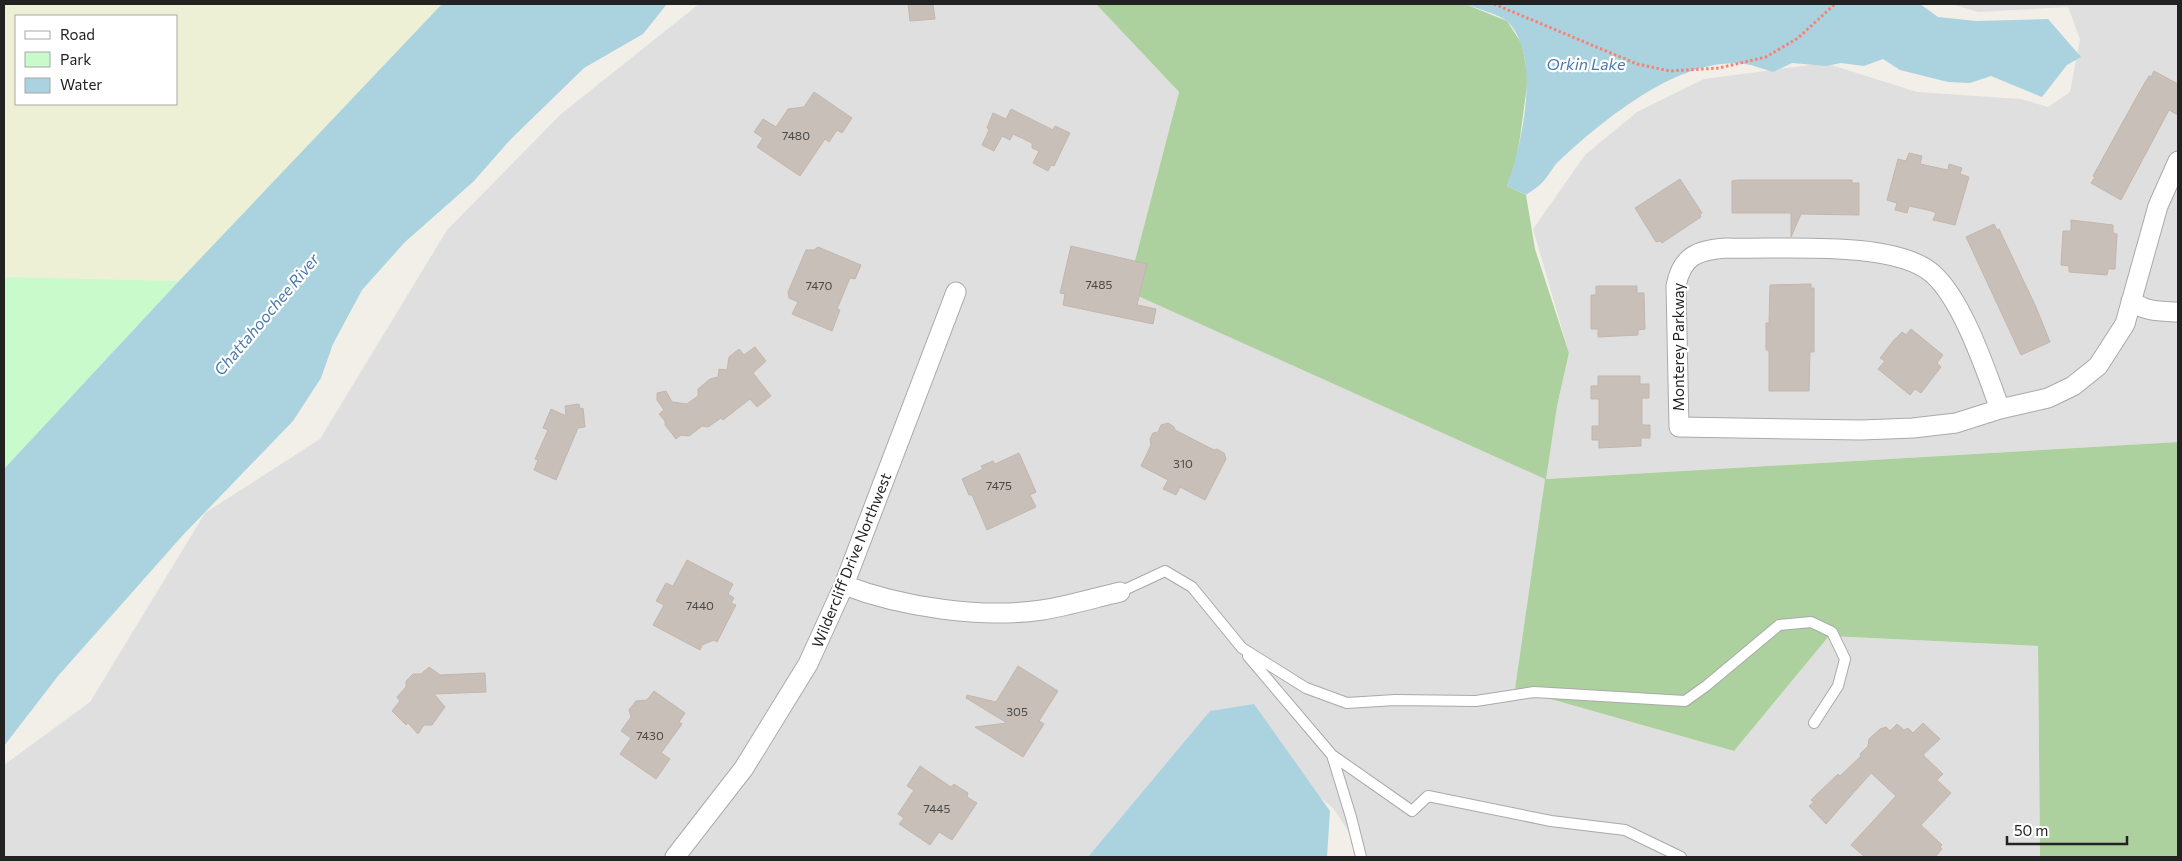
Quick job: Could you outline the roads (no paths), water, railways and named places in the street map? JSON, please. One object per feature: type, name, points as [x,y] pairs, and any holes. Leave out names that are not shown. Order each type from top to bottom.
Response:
[{"type":"street","name":"Monterey Parkway","points":[[2000,409],[1977,348],[1948,291],[1932,274],[1915,262],[1892,255],[1848,250],[1726,248],[1709,249],[1697,254],[1687,260],[1679,272],[1676,286],[1678,427],[1861,430],[1914,428],[1956,422],[2048,398],[2073,386],[2098,366],[2117,340],[2125,324],[2158,206],[2178,160]]},
{"type":"street","name":"Wildercliff Drive Northwest","points":[[675,857],[744,768],[808,664],[844,585],[956,292]]},
{"type":"street","points":[[2131,301],[2140,308],[2152,311],[2178,312]]},
{"type":"street","points":[[844,585],[872,596],[956,611],[991,614],[1042,610],[1120,592]]},
{"type":"lane","points":[[1120,592],[1165,571],[1192,587],[1332,756],[1412,811],[1428,796],[1551,820],[1626,830],[1681,857]]},
{"type":"lane","points":[[1242,648],[1306,688],[1347,703],[1395,700],[1476,701],[1534,692],[1685,701],[1706,686],[1779,625],[1811,622],[1832,632],[1845,659],[1838,686],[1814,723]]},
{"type":"lane","points":[[1332,756],[1351,816],[1361,857]]},
{"type":"water","name":"Chattahoochee River","points":[[442,4],[667,4],[643,34],[584,68],[510,140],[473,182],[405,242],[362,290],[333,344],[321,378],[293,421],[183,535],[58,676],[4,746],[4,469],[179,281]]},
{"type":"water","name":"Orkin Lake","points":[[1465,4],[1920,4],[1938,17],[1976,21],[2048,19],[2081,57],[2067,65],[2042,97],[1991,76],[1970,83],[1948,82],[1900,70],[1883,59],[1864,66],[1841,63],[1826,66],[1792,63],[1773,72],[1751,65],[1726,63],[1700,68],[1674,78],[1623,108],[1578,144],[1558,162],[1542,183],[1526,195],[1507,186],[1518,148],[1526,101],[1527,78],[1524,56],[1518,37],[1505,19]]},
{"type":"water","points":[[1254,704],[1330,811],[1327,857],[1088,857],[1210,711]]}]
